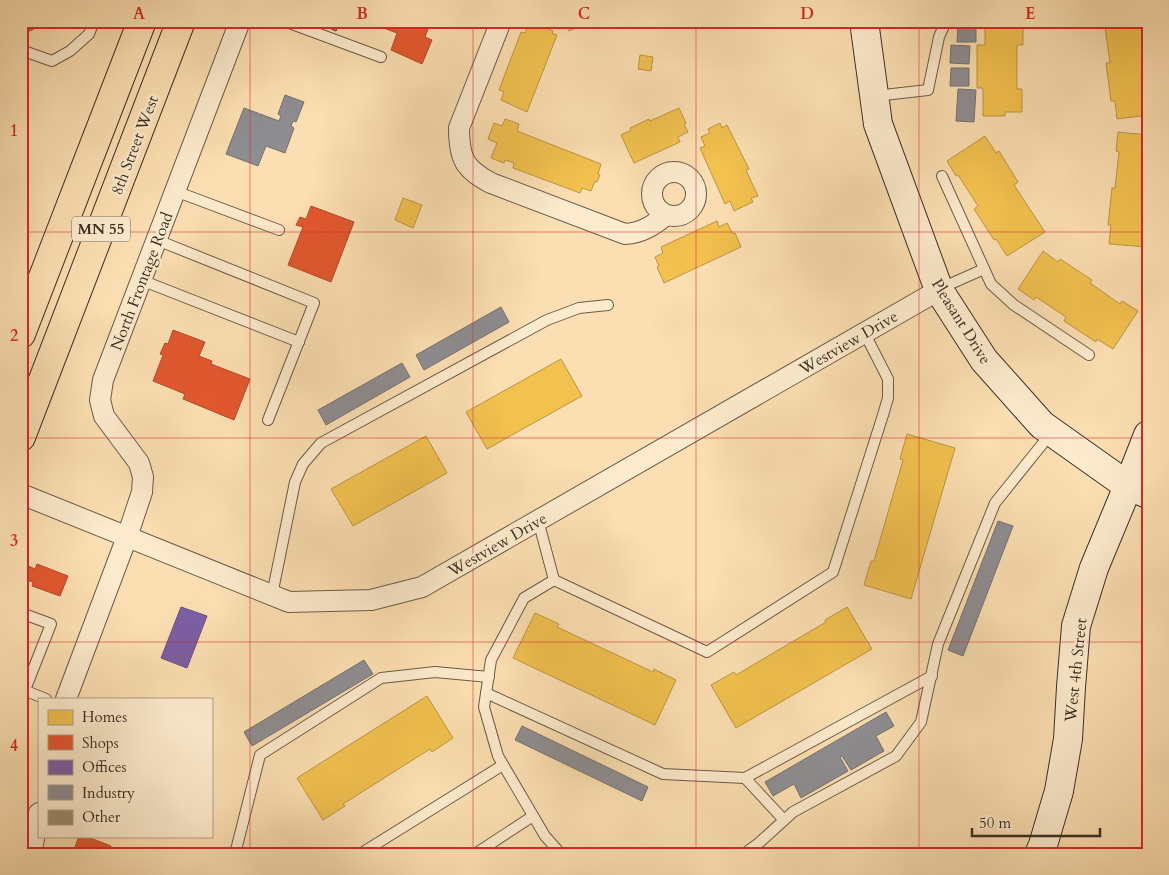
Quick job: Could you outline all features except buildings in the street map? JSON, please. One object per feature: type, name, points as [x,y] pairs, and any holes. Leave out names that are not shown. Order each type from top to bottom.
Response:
[{"type":"highway","name":"MN 55","points":[[21,334],[142,21]]},
{"type":"highway","name":"8th Street West","points":[[21,437],[181,21]]},
{"type":"street","name":"North Frontage Road","points":[[66,698],[128,537],[142,492],[142,477],[139,463],[104,416],[100,400],[103,380],[240,21]]},
{"type":"street","points":[[501,21],[459,128],[459,147],[462,158],[469,168],[477,176],[491,182],[625,234],[632,234],[651,227],[666,215]]},
{"type":"street","name":"Pleasant Drive","points":[[864,21],[878,124],[939,290],[984,360],[1042,425],[1138,490]]},
{"type":"street","name":"Westview Drive","points":[[21,494],[289,602],[372,600],[422,587],[939,290]]},
{"type":"street","name":"West 4th Street","points":[[1039,854],[1059,791],[1068,739],[1076,626],[1094,568],[1138,490],[1148,435]]},
{"type":"street","points":[[31,854],[38,818]]},
{"type":"lane","points":[[21,50],[52,61],[70,51],[89,34],[94,21]]},
{"type":"lane","points":[[284,21],[382,57]]},
{"type":"lane","points":[[874,96],[928,90],[939,37],[946,21]]},
{"type":"lane","points":[[942,176],[991,284],[1014,305],[1089,355]]},
{"type":"lane","points":[[175,191],[279,230]]},
{"type":"lane","points":[[156,240],[314,304],[268,420]]},
{"type":"lane","points":[[939,290],[984,269]]},
{"type":"lane","points":[[141,280],[299,342]]},
{"type":"lane","points":[[272,595],[295,482],[303,464],[321,442],[547,320],[578,308],[608,305]]},
{"type":"lane","points":[[538,520],[554,580],[706,652],[833,572],[888,398],[888,379],[864,332]]},
{"type":"lane","points":[[744,854],[793,812],[896,756],[922,722],[938,644],[996,503],[1052,432]]},
{"type":"lane","points":[[554,580],[524,598],[491,660],[484,707],[498,756],[545,836],[561,854]]},
{"type":"lane","points":[[21,612],[51,624],[23,690],[43,698]]},
{"type":"lane","points":[[235,854],[260,755],[381,678],[435,672],[488,677]]},
{"type":"lane","points":[[486,693],[663,774],[745,778],[932,676]]},
{"type":"lane","points":[[360,854],[503,765]]},
{"type":"lane","points":[[745,778],[784,820]]},
{"type":"lane","points":[[475,854],[533,816]]}]
